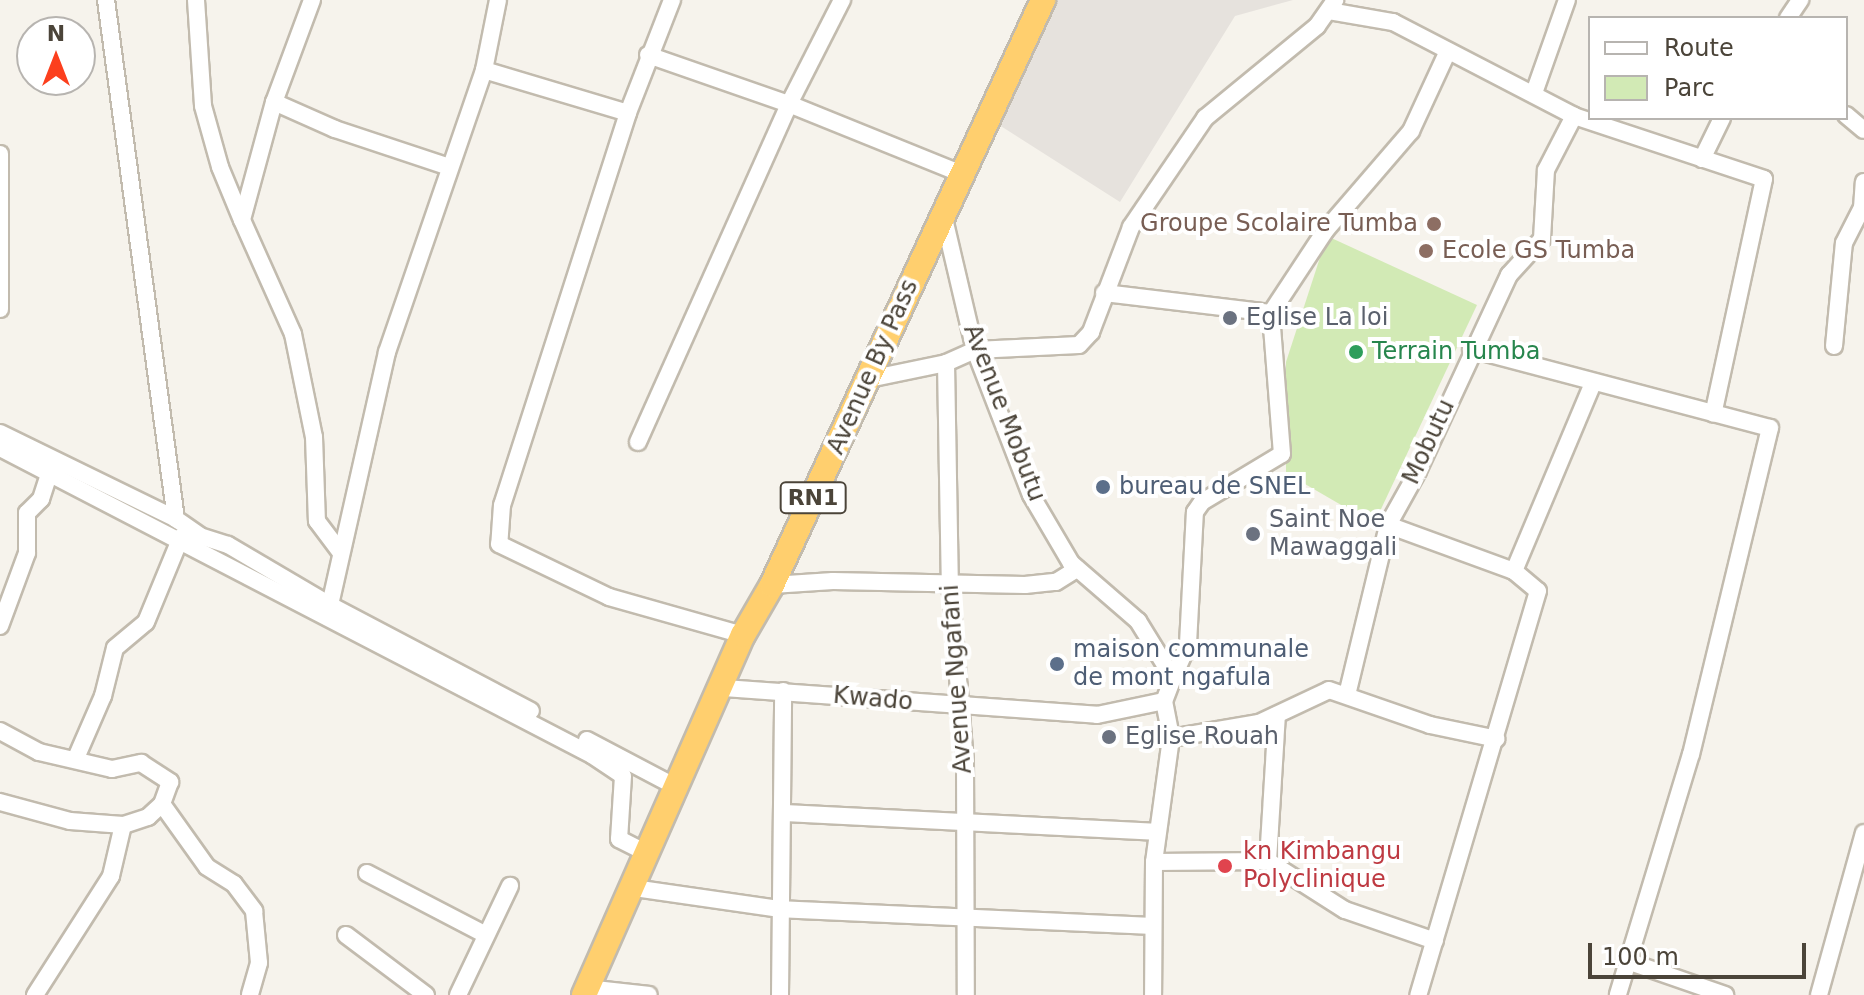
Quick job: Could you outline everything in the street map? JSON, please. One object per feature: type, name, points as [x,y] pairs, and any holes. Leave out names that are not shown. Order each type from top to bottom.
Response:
[{"type":"highway","name":"Avenue By Pass","points":[[585,991],[724,688],[743,635],[772,585],[1043,0]]},
{"type":"street","points":[[106,0],[176,519]]},
{"type":"street","points":[[196,0],[203,106],[242,220],[293,334],[314,437],[317,521],[340,551]]},
{"type":"street","points":[[242,220],[274,102],[312,0]]},
{"type":"street","points":[[330,605],[387,352],[484,70],[498,0]]},
{"type":"street","points":[[672,0],[648,55],[628,113],[502,505],[499,544],[609,597],[743,635]]},
{"type":"street","points":[[638,442],[789,104],[842,0]]},
{"type":"street","points":[[1534,93],[1567,0]]},
{"type":"street","points":[[869,379],[946,363],[975,350],[1079,345],[1091,332],[1104,293],[1145,201],[1205,118],[1332,5],[1393,22],[1574,116],[1764,179],[1735,333],[1713,414]]},
{"type":"street","points":[[1153,995],[1151,926],[1154,862],[1171,738],[1164,701],[1188,644],[1195,512],[1202,502],[1282,454],[1271,313],[1325,231],[1411,131],[1448,51]]},
{"type":"street","points":[[648,55],[789,104],[962,174]]},
{"type":"street","points":[[484,70],[628,113]]},
{"type":"street","points":[[274,102],[335,129],[449,167]]},
{"type":"street","name":"Mobutu","points":[[1347,695],[1388,525],[1418,471],[1471,349],[1509,275],[1542,239],[1546,170],[1574,116]]},
{"type":"street","points":[[1848,117],[1864,130]]},
{"type":"street","points":[[1702,159],[1721,120]]},
{"type":"street","points":[[0,154],[0,309]]},
{"type":"street","points":[[1834,346],[1844,243],[1862,208],[1864,182]]},
{"type":"street","name":"Avenue Mobutu","points":[[942,213],[975,350],[1031,495],[1077,569],[1138,621],[1173,678]]},
{"type":"street","points":[[1104,293],[1271,313]]},
{"type":"street","points":[[1471,349],[1770,428],[1691,754],[1618,995]]},
{"type":"street","name":"Avenue Ngafani","points":[[946,363],[950,583],[965,761],[966,995]]},
{"type":"street","points":[[1514,571],[1593,383]]},
{"type":"street","points":[[0,433],[176,519],[330,605],[678,788]]},
{"type":"street","points":[[0,448],[181,537],[603,762],[623,776],[626,785],[619,839],[648,854]]},
{"type":"street","points":[[0,626],[27,553],[27,513],[41,499],[49,474]]},
{"type":"street","points":[[1388,525],[1514,571],[1538,591],[1497,739],[1418,995]]},
{"type":"street","points":[[76,758],[103,696],[115,648],[146,622],[181,537]]},
{"type":"street","points":[[772,585],[1025,585],[1056,582],[1077,569]]},
{"type":"street","name":"Kwado","points":[[724,688],[1097,715],[1164,701]]},
{"type":"street","points":[[1171,738],[1240,729],[1277,715],[1315,693],[1329,690],[1430,725],[1497,739]]},
{"type":"street","points":[[780,995],[783,691]]},
{"type":"street","points":[[1268,861],[1277,715]]},
{"type":"street","points":[[0,731],[39,752],[76,758],[112,769],[141,763],[170,782],[162,804],[148,817],[123,825],[70,821],[0,802]]},
{"type":"street","points":[[162,804],[207,867],[234,884],[254,911],[259,963],[250,995]]},
{"type":"street","points":[[783,813],[1157,832]]},
{"type":"street","points":[[35,995],[111,876],[123,825]]},
{"type":"street","points":[[1819,995],[1863,843]]},
{"type":"street","points":[[1154,862],[1268,861],[1345,910],[1435,941]]},
{"type":"street","points":[[367,873],[486,935]]},
{"type":"street","points":[[458,995],[510,886]]},
{"type":"street","points":[[634,888],[779,909],[966,921],[1151,926]]},
{"type":"street","points":[[346,935],[426,995]]},
{"type":"street","points":[[1627,961],[1725,995]]},
{"type":"street","points":[[585,991],[649,995]]},
{"type":"shaded area","points":[[1057,0],[1293,0],[1235,16],[1120,202],[996,123]]},
{"type":"green space","points":[[1327,236],[1477,305],[1374,524],[1286,473],[1286,362]]},
{"type":"place","name":"Groupe Scolaire Tumba","points":[[1434,224]]},
{"type":"place","name":"Ecole GS Tumba","points":[[1426,251]]},
{"type":"place","name":"Eglise La loi","points":[[1230,318]]},
{"type":"place","name":"Terrain Tumba","points":[[1356,352]]},
{"type":"place","name":"bureau de SNEL","points":[[1103,487]]},
{"type":"place","name":"Saint Noe Mawaggali","points":[[1253,534]]},
{"type":"place","name":"maison communale de mont ngafula","points":[[1057,664]]},
{"type":"place","name":"Eglise Rouah","points":[[1109,737]]},
{"type":"place","name":"kn Kimbangu Polyclinique","points":[[1225,866]]}]
